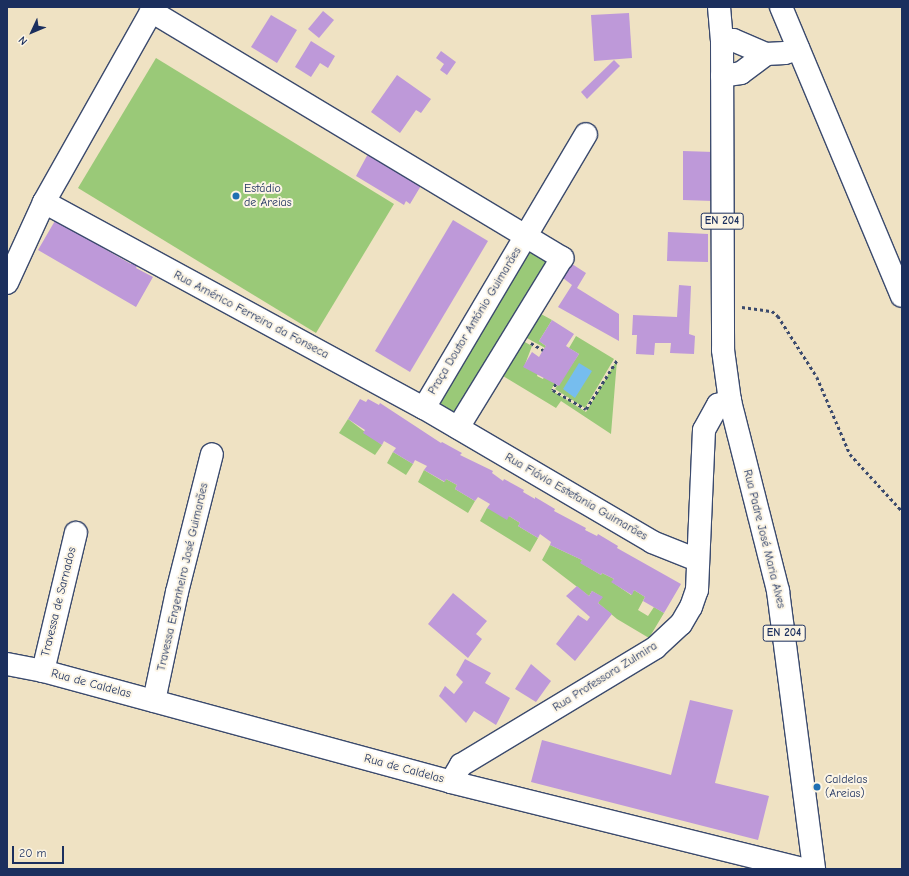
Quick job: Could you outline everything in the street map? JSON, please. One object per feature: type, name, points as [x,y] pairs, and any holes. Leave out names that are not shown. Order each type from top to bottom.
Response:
[{"type":"street","name":"EN 204","points":[[719,7],[722,40],[723,350],[730,401]]},
{"type":"street","points":[[781,7],[902,296]]},
{"type":"street","points":[[7,283],[44,202],[152,9],[526,236],[586,134]]},
{"type":"street","points":[[722,40],[733,40],[766,54],[785,53],[798,49]]},
{"type":"street","points":[[722,76],[741,73],[766,54]]},
{"type":"street","name":"Rua Américo Ferreira da Fonseca","points":[[44,202],[424,408],[458,428]]},
{"type":"street","name":"Praça Doutor António Guimarães","points":[[424,408],[526,236],[562,258],[458,428]]},
{"type":"street","name":"Rua Professora Zulmira","points":[[451,782],[461,765],[655,648],[676,628],[691,607],[697,590],[697,560],[704,430],[718,404],[730,401]]},
{"type":"street","name":"Rua Padre José Maria Alves","points":[[730,401],[778,591],[814,869]]},
{"type":"street","name":"Rua Flávia Estefania Guimarães","points":[[458,428],[652,542],[697,560]]},
{"type":"street","name":"Travessa Engenheiro José Guimarães","points":[[154,701],[177,592],[212,454]]},
{"type":"street","name":"Travessa de Sarnados","points":[[43,671],[76,533]]},
{"type":"street","name":"Rua de Caldelas","points":[[7,664],[43,671],[451,782],[802,869]]},
{"type":"path","points":[[722,306],[772,311],[778,316],[817,377],[850,454],[902,511]]},
{"type":"path","points":[[531,350],[534,345]]},
{"type":"path","points":[[556,384],[553,390],[586,409],[616,360]]},
{"type":"green space","name":"Estádio de Areias","points":[[156,58],[394,204],[316,333],[78,188]]},
{"type":"green space","points":[[528,249],[549,260],[546,274],[540,271],[459,406],[456,416],[440,406],[436,400]]},
{"type":"green space","points":[[541,314],[552,320],[539,341],[546,346],[545,348],[525,337]]},
{"type":"green space","points":[[576,336],[614,359],[585,408],[555,389],[579,354],[569,348]]},
{"type":"green space","points":[[523,341],[532,346],[524,367],[538,373],[537,376],[543,379],[544,377],[555,383],[551,390],[586,412],[617,360],[611,434],[561,401],[556,408],[503,376]]},
{"type":"green space","points":[[348,419],[382,445],[375,455],[339,433]]},
{"type":"green space","points":[[393,452],[413,464],[406,475],[387,463]]},
{"type":"green space","points":[[424,470],[444,482],[446,479],[457,485],[455,489],[475,501],[468,513],[418,482]]},
{"type":"green space","points":[[487,508],[509,516],[520,523],[518,526],[538,538],[530,552],[480,521]]},
{"type":"green space","points":[[550,545],[582,560],[581,563],[601,575],[602,573],[614,579],[612,582],[631,595],[634,590],[645,597],[638,610],[648,616],[654,607],[664,613],[649,638],[617,619],[598,603],[602,597],[592,591],[589,596],[542,560]]},
{"type":"water","points":[[579,363],[592,371],[575,398],[563,389]]},
{"type":"building","points":[[323,11],[334,20],[319,38],[308,29]]},
{"type":"building","points":[[629,13],[632,58],[594,61],[591,15]]},
{"type":"building","points":[[271,15],[297,30],[277,63],[251,47]]},
{"type":"building","points":[[311,41],[335,56],[328,68],[320,63],[311,77],[295,67]]},
{"type":"building","points":[[441,51],[456,62],[447,75],[440,70],[444,64],[436,58]]},
{"type":"building","points":[[614,60],[620,66],[587,99],[581,92]]},
{"type":"building","points":[[397,75],[431,99],[421,113],[416,110],[400,133],[371,112]]},
{"type":"building","points":[[683,151],[714,152],[713,201],[683,200]]},
{"type":"building","points":[[369,152],[422,184],[410,204],[406,201],[404,205],[356,176]]},
{"type":"building","points":[[56,219],[106,244],[103,248],[131,264],[133,261],[138,264],[136,268],[153,277],[136,307],[38,250]]},
{"type":"building","points":[[453,220],[488,241],[410,372],[375,351]]},
{"type":"building","points":[[668,232],[708,234],[708,262],[667,261]]},
{"type":"building","points":[[572,264],[586,273],[577,288],[619,314],[619,341],[558,307],[572,285],[563,278]]},
{"type":"building","points":[[679,285],[691,286],[689,334],[695,336],[694,354],[670,353],[671,343],[655,343],[654,355],[636,354],[637,335],[632,335],[633,315],[677,317]]},
{"type":"building","points":[[552,320],[574,334],[566,346],[579,354],[559,386],[523,367],[532,352],[539,357],[546,346],[539,341]]},
{"type":"building","points":[[360,399],[366,402],[368,399],[379,405],[380,403],[441,443],[442,442],[462,453],[460,455],[493,471],[492,473],[503,481],[504,479],[524,490],[523,492],[535,499],[535,497],[555,509],[554,511],[586,528],[585,530],[597,536],[598,534],[618,546],[617,548],[681,584],[664,613],[643,601],[645,597],[634,590],[632,595],[611,582],[614,579],[602,573],[601,575],[580,563],[582,560],[550,545],[551,542],[540,534],[538,538],[518,526],[520,523],[509,516],[507,520],[487,508],[490,504],[478,497],[475,501],[455,489],[457,485],[446,479],[445,482],[424,470],[427,466],[415,460],[413,464],[393,452],[396,448],[384,441],[382,445],[363,433],[365,430],[348,419]]},
{"type":"building","points":[[577,586],[589,596],[592,591],[603,597],[598,603],[612,614],[575,661],[556,644],[578,615],[587,621],[590,617],[566,596]]},
{"type":"building","points":[[453,593],[487,621],[476,634],[482,639],[468,658],[428,624]]},
{"type":"building","points":[[465,659],[491,673],[485,683],[510,698],[496,725],[474,711],[466,723],[439,696],[445,686],[454,694],[463,682],[456,675]]},
{"type":"building","points":[[531,664],[551,681],[536,702],[515,689]]},
{"type":"building","points":[[690,700],[733,710],[715,783],[769,796],[758,840],[531,782],[542,740],[671,775]]},
{"type":"place","name":"Estádio de Areias","points":[[236,196]]},
{"type":"place","name":"Caldelas (Areias)","points":[[817,787]]}]
